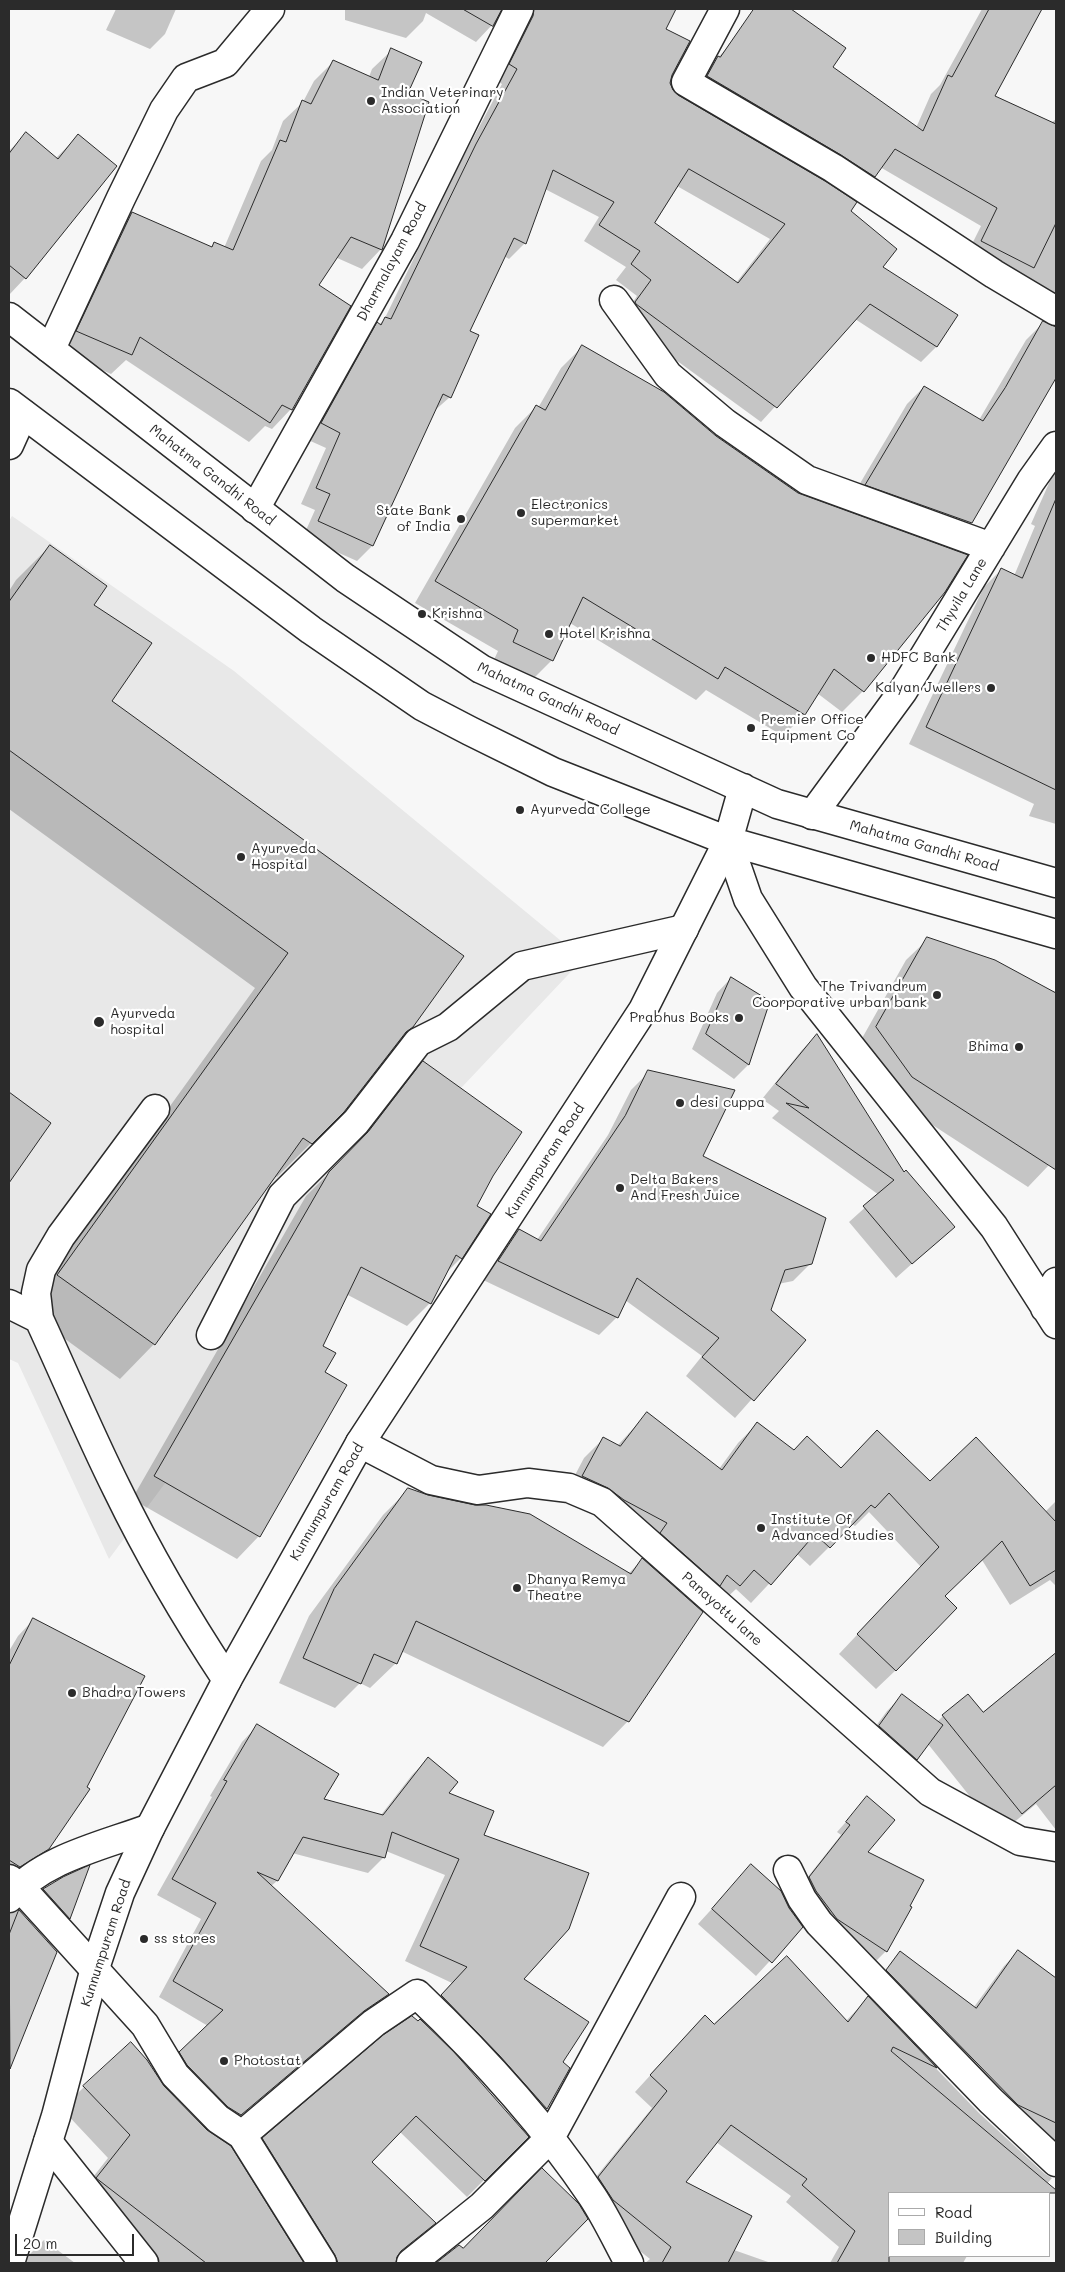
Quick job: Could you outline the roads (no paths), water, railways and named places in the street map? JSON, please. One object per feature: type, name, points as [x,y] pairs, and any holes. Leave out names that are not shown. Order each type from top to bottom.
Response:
[{"type":"street","points":[[49,348],[55,340],[164,110],[186,78],[225,63],[270,9]]},
{"type":"street","name":"Dharmalayam Road","points":[[255,509],[405,240],[518,9]]},
{"type":"street","points":[[725,9],[686,82],[833,168],[994,274],[1056,311]]},
{"type":"street","points":[[614,300],[668,375],[725,423],[807,480],[991,547]]},
{"type":"street","name":"Mahatma Gandhi Road","points":[[9,317],[345,578],[481,669],[777,804],[1056,883]]},
{"type":"street","points":[[9,445],[16,409],[311,630],[422,706],[553,772],[728,841],[1056,934]]},
{"type":"street","name":"Thyvila Lane","points":[[812,815],[904,691],[1031,481],[1056,446]]},
{"type":"street","name":"Kunnumpuram Road","points":[[10,2263],[48,2142],[95,1968],[120,1893],[150,1828],[227,1680],[360,1443],[643,1010],[728,841],[744,788]]},
{"type":"street","points":[[728,841],[748,899],[804,987],[994,1227],[1050,1316]]},
{"type":"street","points":[[211,1335],[282,1196],[356,1122],[418,1042],[448,1027],[522,966],[684,929]]},
{"type":"street","points":[[155,1109],[61,1236],[41,1270],[36,1293],[39,1319],[116,1488],[147,1548],[184,1613],[227,1680]]},
{"type":"street","points":[[1050,1316],[1056,1282]]},
{"type":"street","points":[[9,1304],[39,1319]]},
{"type":"street","name":"Panayottu lane","points":[[360,1443],[431,1480],[478,1490],[528,1483],[569,1488],[602,1502],[930,1792],[1020,1840],[1056,1847]]},
{"type":"street","points":[[150,1828],[52,1864],[12,1888],[95,1968],[145,2025],[175,2075],[218,2119],[242,2135],[322,2263]]},
{"type":"street","points":[[788,1870],[802,1899],[819,1923],[991,2102],[1056,2162]]},
{"type":"street","points":[[411,2263],[482,2206],[550,2138],[682,1897]]},
{"type":"street","points":[[242,2135],[374,2022],[417,1994],[484,2061],[550,2138],[593,2198],[629,2263]]},
{"type":"street","points":[[48,2142],[144,2263]]},
{"type":"place","name":"Indian Veterinary Association","points":[[371,101]]},
{"type":"place","name":"Electronics supermarket","points":[[521,513]]},
{"type":"place","name":"State Bank of India","points":[[461,519]]},
{"type":"place","name":"Krishna","points":[[422,614]]},
{"type":"place","name":"Hotel Krishna","points":[[549,634]]},
{"type":"place","name":"HDFC Bank","points":[[871,658]]},
{"type":"place","name":"Kalyan Jwellers","points":[[991,688]]},
{"type":"place","name":"Premier Office Equipment Co","points":[[751,728]]},
{"type":"place","name":"Ayurveda College","points":[[520,810]]},
{"type":"place","name":"Ayurveda Hospital","points":[[241,857]]},
{"type":"place","name":"The Trivandrum Coorporative urban bank","points":[[937,995]]},
{"type":"place","name":"Prabhus Books","points":[[739,1018]]},
{"type":"place","name":"Ayurveda hospital","points":[[99,1022]]},
{"type":"place","name":"Bhima","points":[[1019,1047]]},
{"type":"place","name":"desi cuppa","points":[[680,1103]]},
{"type":"place","name":"Delta Bakers And Fresh Juice","points":[[620,1188]]},
{"type":"place","name":"Institute Of Advanced Studies","points":[[761,1528]]},
{"type":"place","name":"Dhanya Remya Theatre","points":[[517,1588]]},
{"type":"place","name":"Bhadra Towers","points":[[72,1693]]},
{"type":"place","name":"ss stores","points":[[144,1939]]},
{"type":"place","name":"Photostat","points":[[224,2061]]}]
